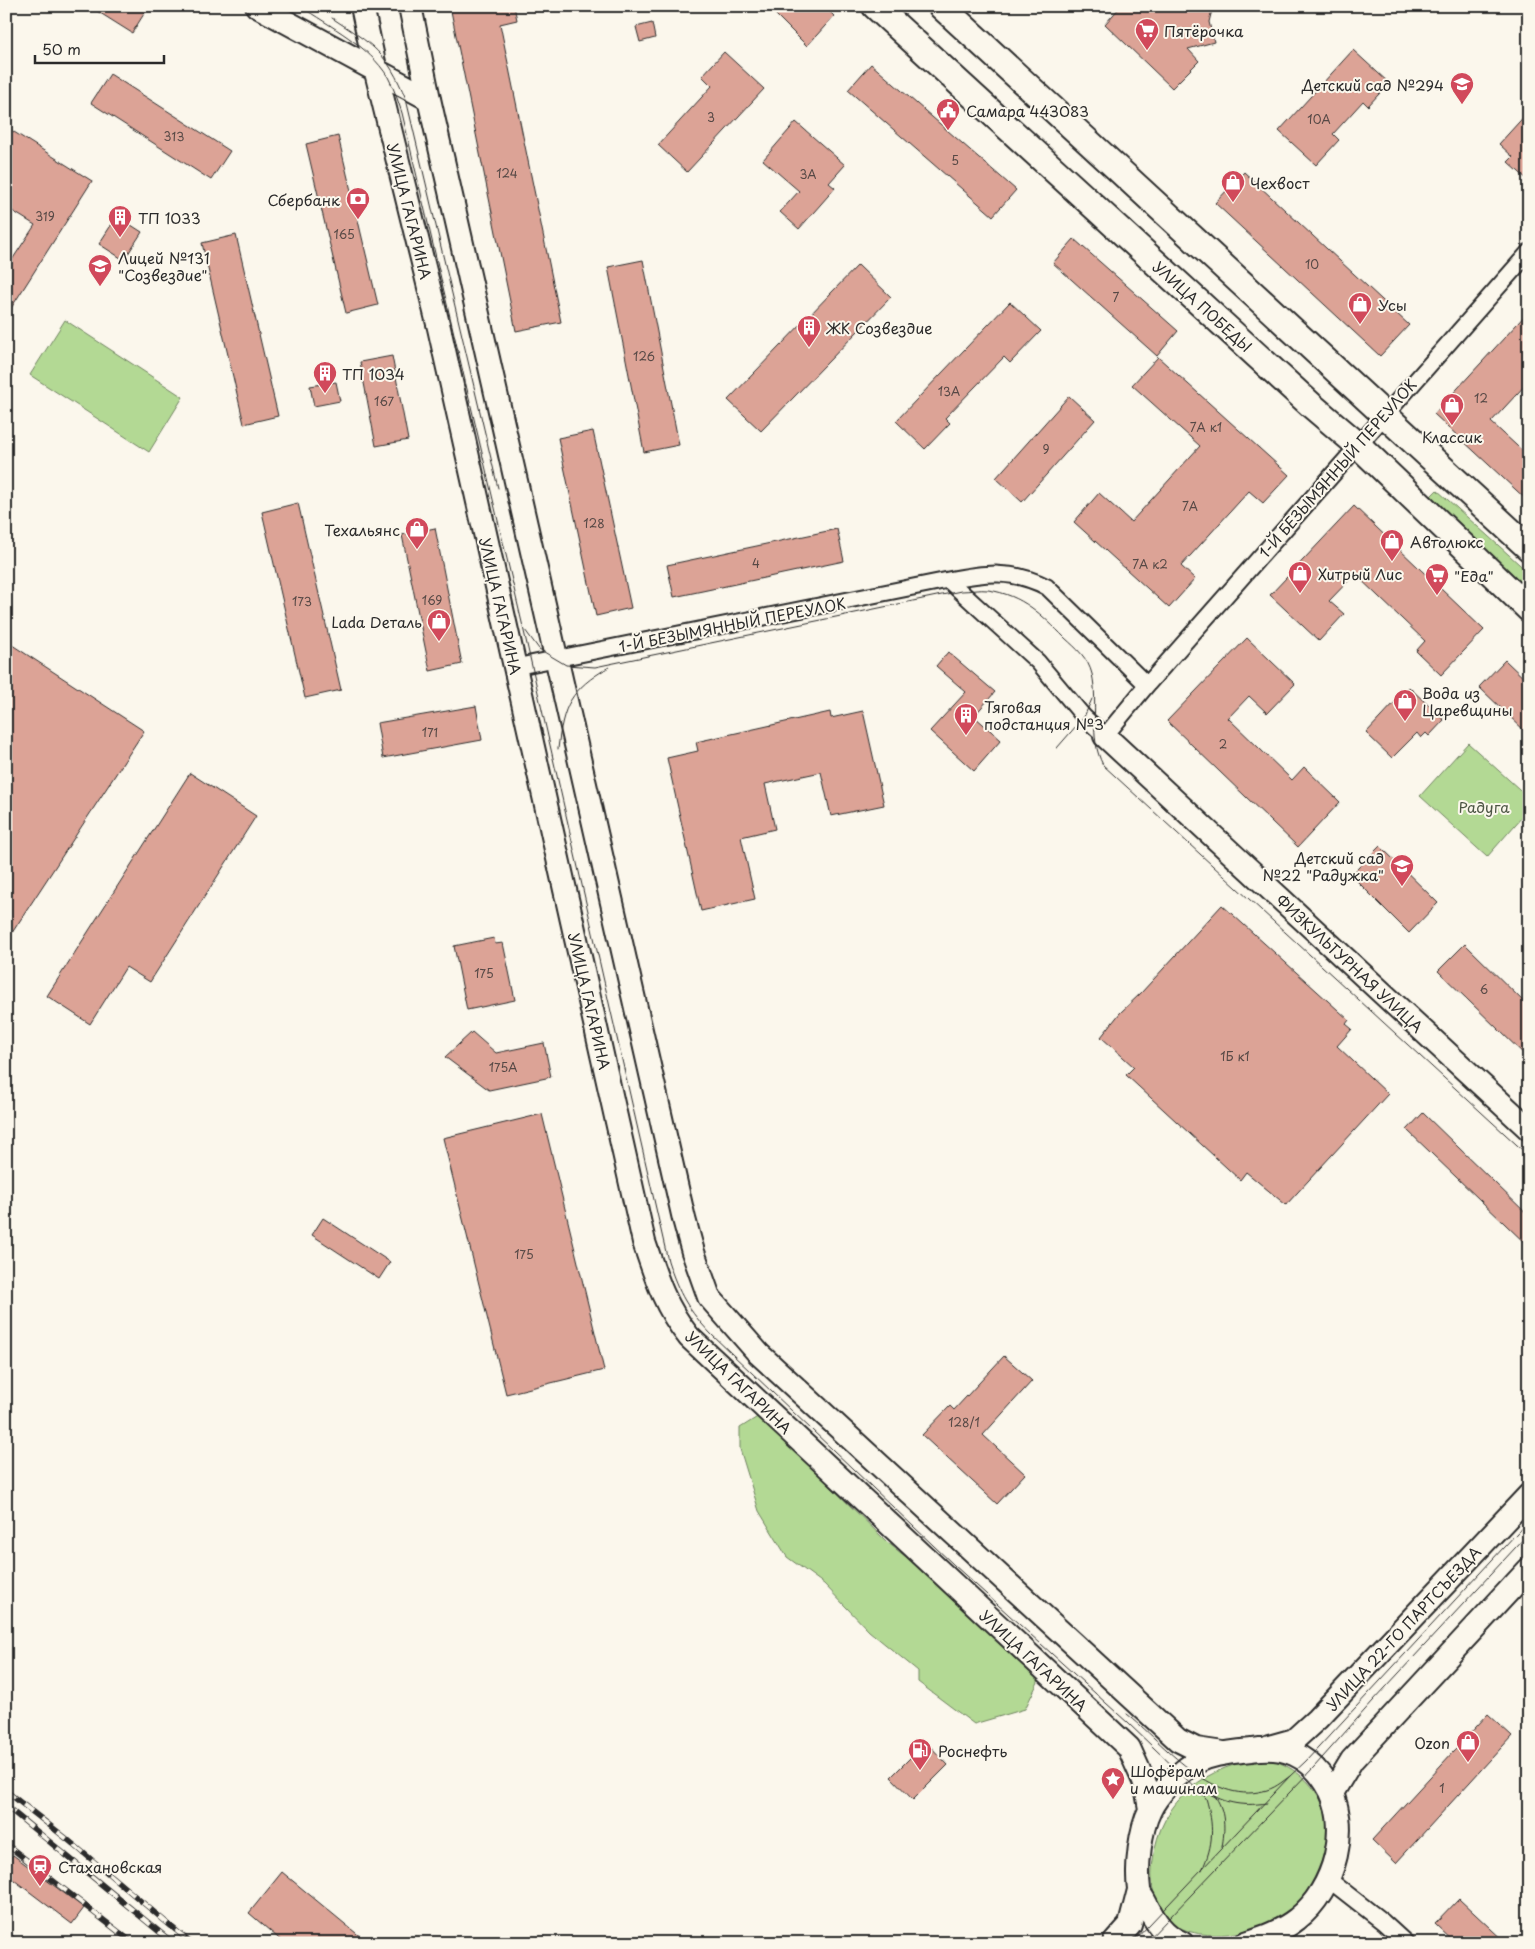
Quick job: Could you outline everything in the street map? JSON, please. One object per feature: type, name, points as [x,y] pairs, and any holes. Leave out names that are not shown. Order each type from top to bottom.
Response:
[{"type":"main road","points":[[257,6],[429,99]]},
{"type":"main road","name":"УЛИЦА ГАГАРИНА","points":[[362,6],[376,72],[436,319],[644,1242],[663,1297],[689,1337],[1129,1748],[1146,1786],[1150,1809]]},
{"type":"main road","points":[[410,6],[429,99],[684,1219],[693,1252],[709,1297],[759,1354],[1172,1734],[1196,1749],[1224,1753]]},
{"type":"main road","name":"УЛИЦА ПОБЕДЫ","points":[[875,6],[1304,398],[1358,445],[1529,609]]},
{"type":"main road","points":[[941,6],[1529,548]]},
{"type":"main road","name":"ФИЗКУЛЬТУРНАЯ УЛИЦА","points":[[1105,736],[1529,1128]]},
{"type":"main road","name":"УЛИЦА 22-ГО ПАРТСЪЕЗДА","points":[[1270,1747],[1294,1740],[1317,1719],[1529,1495]]},
{"type":"main road","points":[[1332,1793],[1352,1760],[1529,1569]]},
{"type":"main road","points":[[1114,1943],[1130,1925],[1139,1890],[1140,1846],[1144,1826],[1150,1809],[1163,1792],[1187,1768],[1199,1761],[1224,1753],[1270,1747],[1288,1750],[1314,1767],[1332,1793],[1340,1834],[1334,1863],[1328,1879],[1313,1902],[1298,1919],[1270,1936],[1246,1943]]},
{"type":"main road","points":[[1139,1890],[1160,1928],[1173,1939],[1182,1943]]},
{"type":"street","name":"1-Й БЕЗЫМЯННЫЙ ПЕРЕУЛОК","points":[[1105,736],[1147,684],[1529,252]]},
{"type":"street","name":"1-Й БЕЗЫМЯННЫЙ ПЕРЕУЛОК","points":[[515,667],[984,573],[1003,573],[1034,580],[1047,587],[1147,684]]},
{"type":"street","points":[[948,580],[1038,662],[1084,717],[1105,736]]},
{"type":"street","points":[[1328,1879],[1383,1922],[1406,1943]]},
{"type":"green space","points":[[65,320],[183,397],[149,452],[30,375]]},
{"type":"green space","points":[[1437,490],[1529,573],[1529,589],[1429,498]]},
{"type":"green space","name":"Радyга","points":[[1468,743],[1529,798],[1529,809],[1487,857],[1420,796]]},
{"type":"green space","points":[[759,1416],[887,1542],[971,1608],[1039,1680],[1025,1709],[974,1724],[918,1682],[918,1671],[869,1631],[824,1584],[787,1557],[759,1511],[740,1449],[740,1428]]},
{"type":"green space","points":[[1267,1758],[1285,1765],[1312,1786],[1326,1815],[1325,1849],[1311,1884],[1292,1908],[1263,1925],[1245,1931],[1208,1935],[1190,1932],[1175,1925],[1159,1908],[1154,1895],[1152,1881],[1157,1838],[1165,1819],[1190,1788],[1207,1777],[1225,1768]]},
{"type":"building","points":[[89,6],[149,6],[132,33]]},
{"type":"building","points":[[450,6],[514,6],[517,20],[500,24],[561,322],[516,331]]},
{"type":"building","points":[[767,6],[824,6],[834,16],[807,46]]},
{"type":"building","points":[[1121,6],[1213,6],[1209,22],[1214,42],[1188,49],[1199,61],[1172,88],[1105,24]]},
{"type":"building","points":[[652,23],[655,38],[640,42],[636,27]]},
{"type":"building","points":[[1353,50],[1389,83],[1368,106],[1363,101],[1333,134],[1339,140],[1316,165],[1279,131]]},
{"type":"building","points":[[724,52],[764,89],[687,172],[658,145],[712,86],[702,76]]},
{"type":"building","points":[[871,64],[1016,190],[993,216],[848,90]]},
{"type":"building","points":[[110,74],[230,151],[211,180],[91,103]]},
{"type":"building","points":[[1529,111],[1529,181],[1508,162],[1513,157],[1499,144]]},
{"type":"building","points":[[796,122],[845,165],[829,183],[835,188],[799,229],[780,212],[799,191],[763,160]]},
{"type":"building","points":[[6,127],[92,181],[6,316],[6,269],[35,225],[6,207]]},
{"type":"building","points":[[338,136],[378,305],[346,313],[306,144]]},
{"type":"building","points":[[1244,172],[1409,325],[1380,356],[1215,203]]},
{"type":"building","name":"ТП 1033","points":[[117,216],[142,232],[124,260],[99,244]]},
{"type":"building","points":[[236,235],[278,416],[244,424],[202,243]]},
{"type":"building","points":[[1074,239],[1178,331],[1157,356],[1053,263]]},
{"type":"building","points":[[643,260],[679,445],[644,452],[608,267]]},
{"type":"building","name":"ЖК Созвездие","points":[[858,265],[891,297],[761,431],[728,400]]},
{"type":"building","points":[[1010,302],[1041,331],[1010,363],[1004,357],[945,418],[950,423],[925,449],[896,421]]},
{"type":"building","points":[[1529,311],[1529,381],[1491,422],[1529,457],[1529,502],[1434,414]]},
{"type":"building","points":[[392,356],[408,440],[376,446],[360,362]]},
{"type":"building","points":[[1158,357],[1289,475],[1263,503],[1249,491],[1181,566],[1195,579],[1169,608],[1074,522],[1099,493],[1131,522],[1200,446],[1132,385]]},
{"type":"building","name":"ТП 1034","points":[[336,382],[340,401],[314,406],[310,386]]},
{"type":"building","points":[[1069,396],[1095,420],[1022,502],[996,478]]},
{"type":"building","points":[[593,431],[631,608],[596,616],[558,438]]},
{"type":"building","points":[[298,503],[341,690],[305,698],[262,512]]},
{"type":"building","points":[[1354,506],[1484,630],[1441,675],[1416,651],[1425,641],[1355,574],[1329,601],[1344,614],[1319,641],[1270,595]]},
{"type":"building","points":[[435,528],[462,664],[430,671],[402,535]]},
{"type":"building","points":[[837,529],[844,561],[674,597],[667,565]]},
{"type":"building","points":[[1247,638],[1295,684],[1267,713],[1249,696],[1228,718],[1292,780],[1304,767],[1340,802],[1298,847],[1167,721]]},
{"type":"building","points":[[6,641],[144,731],[6,942]]},
{"type":"building","name":"Тяговая подстанция №3","points":[[948,652],[995,692],[974,716],[1001,740],[974,771],[930,731],[966,692],[936,666]]},
{"type":"building","points":[[1505,660],[1529,683],[1529,735],[1479,687]]},
{"type":"building","points":[[1409,687],[1444,720],[1429,736],[1426,733],[1421,738],[1417,733],[1392,758],[1366,733]]},
{"type":"building","points":[[476,706],[482,740],[383,758],[377,723]]},
{"type":"building","points":[[863,711],[884,805],[831,816],[821,772],[765,784],[775,829],[741,837],[755,899],[701,911],[667,758],[698,751],[696,742],[830,712],[831,718]]},
{"type":"building","points":[[190,773],[256,816],[150,982],[126,967],[90,1024],[47,996]]},
{"type":"building","points":[[1380,846],[1438,903],[1409,933],[1351,875]]},
{"type":"building","points":[[1222,905],[1349,1020],[1346,1024],[1352,1029],[1337,1046],[1388,1094],[1286,1205],[1246,1172],[1240,1180],[1126,1075],[1134,1067],[1101,1037],[1120,1013],[1141,993]]},
{"type":"building","points":[[494,938],[495,944],[503,943],[515,1000],[467,1010],[454,946]]},
{"type":"building","points":[[1465,944],[1529,1007],[1529,1059],[1438,971]]},
{"type":"building","points":[[472,1032],[496,1053],[544,1043],[551,1077],[489,1090],[445,1057]]},
{"type":"building","points":[[1423,1113],[1529,1216],[1529,1247],[1407,1130]]},
{"type":"building","points":[[542,1114],[604,1370],[506,1394],[443,1138]]},
{"type":"building","points":[[323,1218],[390,1262],[379,1279],[312,1235]]},
{"type":"building","points":[[1004,1356],[1032,1381],[983,1435],[1025,1474],[997,1504],[922,1435],[950,1406],[954,1410]]},
{"type":"building","points":[[1488,1714],[1512,1736],[1396,1863],[1372,1840]]},
{"type":"building","name":"Роснефть","points":[[926,1742],[948,1765],[913,1800],[891,1777]]},
{"type":"building","points":[[13,1855],[84,1908],[72,1924],[6,1874],[6,1864]]},
{"type":"building","points":[[282,1872],[368,1943],[284,1943],[249,1913]]},
{"type":"building","points":[[1459,1899],[1506,1943],[1455,1943],[1435,1924]]},
{"type":"tram line","points":[[300,6],[348,37],[370,55],[388,77],[402,113],[523,627],[668,1261],[680,1292],[690,1309],[712,1335],[954,1565],[1128,1723],[1206,1798],[1212,1835],[1209,1852],[1202,1870]]},
{"type":"tram line","points":[[332,18],[358,35],[377,51],[392,70],[406,99],[498,488]]},
{"type":"tram line","points":[[525,630],[539,649],[566,665],[595,667],[961,591],[988,590],[1012,596],[1022,601],[1040,614],[1078,650],[1088,663],[1094,686],[1096,743],[1103,765],[1529,1156]]},
{"type":"tram line","points":[[558,749],[563,721],[571,700],[585,683],[609,667]]},
{"type":"tram line","points":[[1057,748],[1084,717],[1092,699]]},
{"type":"tram line","points":[[1132,1943],[1306,1761],[1529,1520]]},
{"type":"tram line","points":[[1145,1943],[1314,1767],[1529,1533]]},
{"type":"tram line","points":[[1127,1714],[1189,1769],[1225,1789],[1243,1793],[1263,1791],[1274,1787],[1290,1776]]},
{"type":"tram line","points":[[1201,1789],[1217,1798],[1232,1803],[1267,1803]]},
{"type":"tram line","points":[[1214,1795],[1221,1807],[1224,1820],[1222,1847]]},
{"type":"railway","points":[[6,1791],[67,1839],[191,1943]]},
{"type":"railway","points":[[6,1806],[173,1943]]},
{"type":"railway","points":[[6,1844],[133,1943]]},
{"type":"railway","points":[[6,1933],[18,1943]]},
{"type":"place","name":"Пятёрочка","points":[[1147,51]]},
{"type":"place","name":"Детский сад №294","points":[[1462,105]]},
{"type":"place","name":"Самара 443083","points":[[948,131]]},
{"type":"place","name":"Чехвост","points":[[1233,203]]},
{"type":"place","name":"Сбербанк","points":[[358,220]]},
{"type":"place","name":"ТП 1033","points":[[120,238]]},
{"type":"place","name":"Лицей №131 \"Созвездие\"","points":[[100,287]]},
{"type":"place","name":"Усы","points":[[1360,325]]},
{"type":"place","name":"ЖК Созвездие","points":[[809,348]]},
{"type":"place","name":"ТП 1034","points":[[325,394]]},
{"type":"place","name":"Классик","points":[[1452,426]]},
{"type":"place","name":"Техальянс","points":[[417,550]]},
{"type":"place","name":"Автолюкс","points":[[1392,562]]},
{"type":"place","name":"Хитрый Лис","points":[[1300,594]]},
{"type":"place","name":"\"Еда\"","points":[[1437,596]]},
{"type":"place","name":"Lada Dеталь","points":[[439,642]]},
{"type":"place","name":"Вода из Царевщины","points":[[1405,722]]},
{"type":"place","name":"Тяговая подстанция №3","points":[[966,736]]},
{"type":"place","name":"Детский сад №22 \"Радужка\"","points":[[1402,887]]},
{"type":"place","name":"Ozon","points":[[1468,1763]]},
{"type":"place","name":"Роснефть","points":[[920,1771]]},
{"type":"place","name":"Шофёрам и машинам","points":[[1113,1800]]},
{"type":"place","name":"Стахановская","points":[[40,1887]]}]
